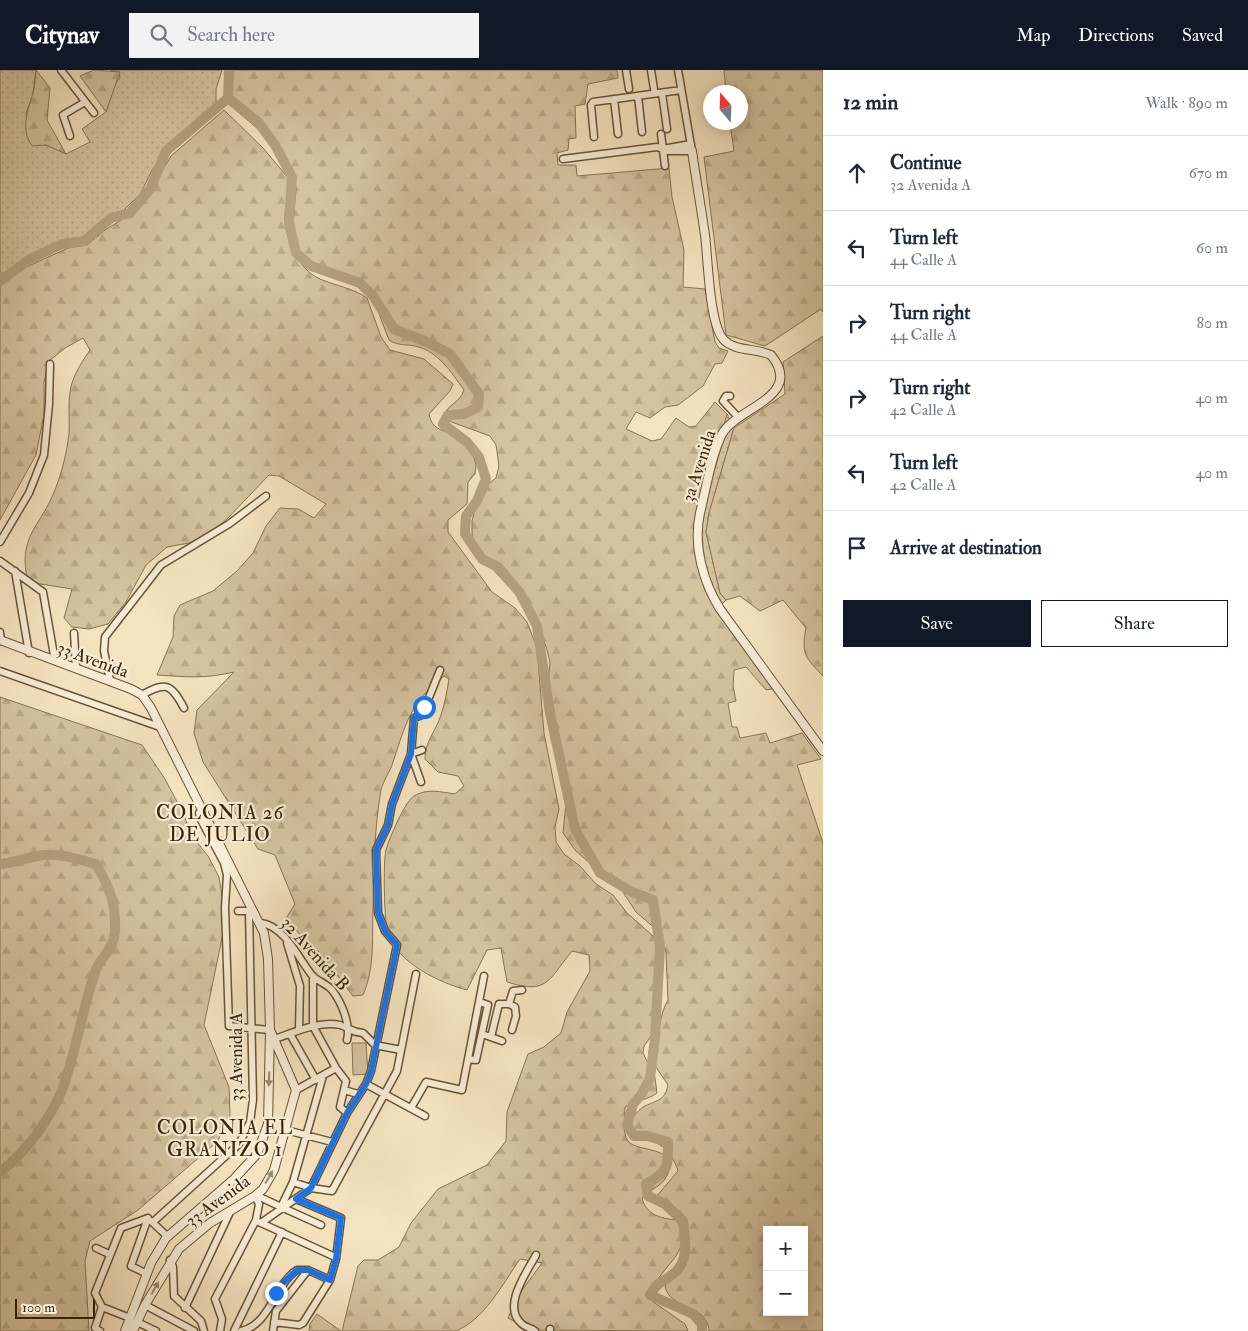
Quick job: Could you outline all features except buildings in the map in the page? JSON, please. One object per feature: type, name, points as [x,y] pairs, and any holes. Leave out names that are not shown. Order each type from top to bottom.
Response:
[{"type":"street","points":[[61,70],[94,113]]},
{"type":"street","points":[[626,70],[629,89]]},
{"type":"street","points":[[651,70],[654,89]]},
{"type":"street","name":"3a Avenida","points":[[678,70],[705,235],[712,305],[719,332],[722,338],[729,344],[771,355],[779,375],[779,387],[774,394],[727,426],[719,442],[700,513],[697,536],[706,579],[720,609],[823,751]]},
{"type":"street","points":[[594,137],[592,103],[681,90]]},
{"type":"street","points":[[662,93],[667,129]]},
{"type":"street","points":[[638,96],[642,132]]},
{"type":"street","points":[[614,99],[618,134]]},
{"type":"street","points":[[70,136],[63,115],[85,102]]},
{"type":"street","points":[[661,134],[665,166]]},
{"type":"street","points":[[562,159],[657,147],[668,152],[691,148]]},
{"type":"street","points":[[0,542],[29,493],[44,455],[49,404],[50,364]]},
{"type":"street","points":[[730,396],[726,396],[723,401],[738,417]]},
{"type":"street","points":[[110,680],[104,651],[105,637],[161,564],[229,524],[266,496]]},
{"type":"street","points":[[0,561],[43,592],[54,661]]},
{"type":"street","points":[[15,571],[28,652]]},
{"type":"street","points":[[0,632],[1,641]]},
{"type":"street","points":[[74,633],[76,668]]},
{"type":"street","name":"33 Avenida","points":[[1,641],[110,680],[142,695],[203,808],[261,923],[268,959],[270,1030],[274,1047],[296,1090],[274,1170],[263,1189],[256,1197],[210,1223],[179,1249],[170,1260],[145,1305],[125,1331]]},
{"type":"street","points":[[258,1222],[311,1188],[347,1113],[366,1084],[397,945],[385,931],[378,913],[376,850],[388,825],[392,804],[411,754],[414,718],[426,714],[440,670]]},
{"type":"street","points":[[0,671],[160,727]]},
{"type":"street","points":[[142,695],[158,686],[164,686],[173,690],[184,708]]},
{"type":"street","points":[[411,754],[422,750]]},
{"type":"street","points":[[411,754],[421,782]]},
{"type":"street","points":[[203,808],[200,818],[224,863],[227,875],[229,1026],[270,1030]]},
{"type":"street","name":"33 Avenida A","points":[[151,1220],[239,1144],[250,1122],[253,1100],[250,902]]},
{"type":"street","points":[[238,911],[249,911]]},
{"type":"street","name":"32 Avenida B","points":[[261,923],[272,926],[286,940],[313,976],[332,990],[342,1009],[348,1030],[347,1040]]},
{"type":"street","points":[[286,940],[300,986],[299,1030]]},
{"type":"street","points":[[293,1182],[330,1192],[385,1096],[397,1071],[416,974]]},
{"type":"street","points":[[313,976],[313,1026],[336,1068],[346,1081],[340,1107],[347,1113]]},
{"type":"street","points":[[411,1108],[426,1082],[462,1091],[484,976]]},
{"type":"street","points":[[509,1004],[513,991],[522,990]]},
{"type":"street","points":[[468,1059],[476,1060],[482,1034],[488,1005],[480,1002]]},
{"type":"street","points":[[491,1037],[498,1005],[509,1004],[515,1007],[516,1016],[512,1030]]},
{"type":"street","points":[[275,1039],[313,1026],[340,1025],[348,1030],[362,1033],[375,1045],[401,1050]]},
{"type":"street","name":"33 Avenida","points":[[133,1331],[133,1320],[147,1274],[167,1236],[234,1179],[256,1154],[268,1124],[275,1039],[270,1030]]},
{"type":"street","points":[[290,1034],[316,1080]]},
{"type":"street","points":[[482,1034],[502,1041]]},
{"type":"street","points":[[296,1090],[336,1068]]},
{"type":"street","points":[[281,1207],[293,1182],[323,1076]]},
{"type":"street","points":[[366,1084],[425,1116]]},
{"type":"street","points":[[344,1090],[358,1094]]},
{"type":"street","points":[[286,1130],[332,1142]]},
{"type":"street","points":[[256,1197],[260,1197],[321,1225]]},
{"type":"street","points":[[220,1331],[222,1320],[215,1300],[258,1222],[259,1204],[256,1197]]},
{"type":"street","points":[[274,1322],[302,1324],[330,1280],[335,1257],[341,1218],[296,1199]]},
{"type":"street","points":[[185,1308],[231,1210]]},
{"type":"street","points":[[151,1220],[167,1236]]},
{"type":"street","points":[[151,1220],[121,1228],[94,1293],[102,1307],[156,1331]]},
{"type":"street","points":[[147,1274],[131,1266],[151,1220]]},
{"type":"street","points":[[258,1222],[335,1257]]},
{"type":"street","points":[[234,1331],[282,1232]]},
{"type":"street","points":[[96,1248],[109,1254]]},
{"type":"street","points":[[536,1255],[515,1298],[514,1308],[522,1325],[536,1331]]},
{"type":"street","points":[[170,1260],[173,1268],[174,1296],[185,1308],[202,1320],[204,1331]]},
{"type":"street","points":[[241,1331],[256,1326],[282,1284],[297,1270],[308,1270],[330,1280]]},
{"type":"street","points":[[272,1331],[277,1310],[308,1270]]},
{"type":"street","points":[[145,1305],[194,1331]]},
{"type":"street","points":[[269,1306],[277,1310]]},
{"type":"street","points":[[98,1330],[102,1307]]},
{"type":"green space","points":[[0,70],[36,70],[33,95],[26,113],[29,141],[57,148],[66,154],[90,142],[82,129],[106,112],[114,85],[120,78],[119,72],[110,70],[222,70],[216,89],[216,104],[173,141],[152,170],[141,193],[120,214],[91,236],[79,238],[49,249],[0,276]]},
{"type":"green space","points":[[36,70],[50,88],[47,120],[66,154],[46,145],[32,146],[28,140],[26,120],[34,90]]},
{"type":"green space","points":[[94,70],[120,72],[106,112],[80,76]]},
{"type":"green space","points":[[231,70],[617,70],[618,78],[588,84],[585,104],[575,106],[576,138],[569,139],[568,150],[557,153],[558,165],[576,165],[577,176],[669,168],[672,197],[684,250],[683,287],[705,289],[715,342],[719,348],[728,351],[722,363],[715,364],[703,386],[678,405],[665,407],[650,418],[636,412],[626,429],[652,441],[661,439],[676,418],[689,427],[696,426],[715,402],[727,414],[696,519],[703,581],[771,682],[772,689],[766,690],[746,667],[734,670],[733,686],[736,701],[728,703],[732,727],[737,727],[740,738],[766,733],[770,743],[802,733],[821,759],[797,765],[823,843],[823,1331],[709,1331],[707,1322],[702,1316],[696,1311],[680,1304],[668,1294],[665,1286],[685,1252],[686,1232],[683,1223],[676,1215],[655,1198],[678,1171],[675,1162],[666,1150],[654,1142],[632,1134],[630,1121],[643,1107],[663,1097],[667,1090],[668,1085],[649,1057],[649,1050],[656,1038],[668,1000],[666,952],[658,931],[636,912],[619,886],[610,881],[575,850],[563,833],[566,803],[563,763],[550,705],[548,684],[550,662],[547,650],[534,612],[524,597],[508,586],[481,556],[472,535],[472,521],[479,491],[496,478],[499,466],[496,445],[490,436],[446,420],[443,416],[447,409],[460,398],[464,390],[437,357],[431,352],[415,346],[399,344],[389,340],[373,298],[368,292],[350,281],[314,271],[306,266],[292,232],[296,190],[293,172],[270,139],[231,106],[227,97],[227,82]]},
{"type":"green space","points":[[724,70],[823,70],[823,312],[821,309],[765,346],[726,335],[704,157],[734,151],[731,130],[748,130],[748,85],[725,85]]},
{"type":"green space","points":[[224,110],[263,148],[290,180],[285,210],[285,224],[290,243],[299,261],[320,279],[350,289],[367,298],[381,337],[390,350],[424,359],[453,384],[450,391],[429,414],[431,421],[439,429],[469,440],[476,465],[475,474],[468,482],[467,504],[448,520],[448,532],[492,592],[515,608],[527,622],[537,648],[544,733],[559,809],[555,827],[556,842],[564,854],[580,866],[596,884],[613,895],[627,913],[653,936],[660,954],[660,1003],[654,1032],[644,1046],[643,1053],[655,1078],[657,1093],[625,1107],[624,1129],[628,1141],[633,1145],[665,1155],[669,1160],[670,1168],[665,1179],[642,1198],[644,1204],[654,1215],[676,1220],[682,1232],[682,1243],[678,1253],[657,1281],[653,1290],[652,1301],[685,1324],[688,1331],[531,1330],[508,1318],[517,1297],[542,1263],[520,1259],[500,1290],[484,1310],[475,1319],[455,1331],[342,1331],[358,1266],[364,1260],[378,1260],[399,1247],[411,1223],[438,1189],[487,1165],[506,1141],[507,1112],[528,1054],[544,1047],[561,1033],[567,1012],[590,971],[589,955],[572,951],[552,977],[539,986],[531,987],[507,982],[501,948],[487,950],[467,990],[433,977],[421,970],[410,963],[393,944],[387,928],[384,879],[386,850],[394,829],[406,805],[414,796],[429,791],[455,794],[464,786],[458,776],[438,772],[425,759],[427,747],[445,702],[449,679],[444,676],[424,695],[411,714],[381,790],[375,850],[372,953],[367,984],[363,995],[353,996],[322,955],[285,920],[295,904],[275,855],[258,849],[203,762],[194,733],[197,710],[234,672],[205,677],[157,675],[173,637],[174,616],[180,605],[213,591],[237,571],[253,553],[266,526],[280,508],[298,509],[314,518],[326,504],[279,476],[269,475],[225,521],[195,542],[167,547],[146,565],[126,602],[108,624],[89,629],[72,627],[64,618],[72,589],[28,582],[25,554],[32,533],[55,490],[62,469],[69,433],[70,389],[82,362],[90,350],[83,338],[65,348],[49,361],[44,382],[44,414],[36,455],[0,520],[0,283],[24,268],[68,248],[87,245],[105,230],[139,209],[171,156]]},
{"type":"green space","points":[[823,336],[823,676],[808,659],[804,650],[806,628],[783,600],[760,611],[740,596],[726,600],[720,593],[706,532],[709,513],[734,428],[785,394],[783,362]]},
{"type":"green space","points":[[727,414],[734,428],[709,513],[706,532],[720,593],[726,600],[718,608],[709,595],[696,519]]},
{"type":"green space","points":[[0,697],[142,745],[165,779],[184,815],[191,835],[208,856],[219,877],[226,919],[204,1025],[229,1087],[230,1116],[217,1142],[138,1210],[90,1241],[85,1261],[89,1331],[0,1331]]},
{"type":"green space","points":[[352,1043],[366,1043],[368,1074],[353,1075]]},
{"type":"green space","points":[[317,1314],[341,1331],[309,1331],[310,1324]]},
{"type":"waterway","points":[[229,70],[228,98],[258,122],[275,145],[292,177],[289,222],[296,253],[311,266],[360,283],[373,296],[394,329],[427,342],[450,354],[479,394],[478,407],[464,414],[448,415],[443,424],[467,442],[479,457],[486,479],[477,501],[466,516],[465,534],[482,559],[498,567],[520,593],[537,626],[550,713],[575,829],[600,873],[632,892],[653,900],[660,947],[655,1038],[650,1078],[641,1095],[633,1104],[627,1125],[634,1136],[647,1136],[668,1142],[666,1168],[659,1176],[646,1184],[648,1196],[665,1204],[683,1221],[685,1235],[685,1250],[682,1263],[673,1274],[658,1284],[650,1295],[693,1314],[702,1324],[702,1331]]},
{"type":"waterway","points":[[0,281],[30,259],[62,244],[84,241],[111,218],[130,213],[150,189],[166,151],[228,98]]},
{"type":"waterway","points":[[0,864],[45,855],[67,857],[96,864],[111,896],[115,922],[114,938],[95,972],[64,1086],[58,1100],[32,1140],[0,1172]]},
{"type":"district","name":"COLONIA 26 DE JULIO","points":[[220,824]]},
{"type":"district","name":"COLONIA EL GRANIZO 1","points":[[225,1139]]},
{"type":"route","points":[[276,1293],[292,1273],[297,1270],[302,1269],[319,1273],[330,1280],[336,1259],[341,1218],[296,1199],[311,1188],[332,1142],[358,1094],[366,1084],[371,1071],[397,945],[385,931],[378,913],[376,850],[388,825],[392,804],[411,754],[414,718],[415,716],[422,715],[424,707]]}]
